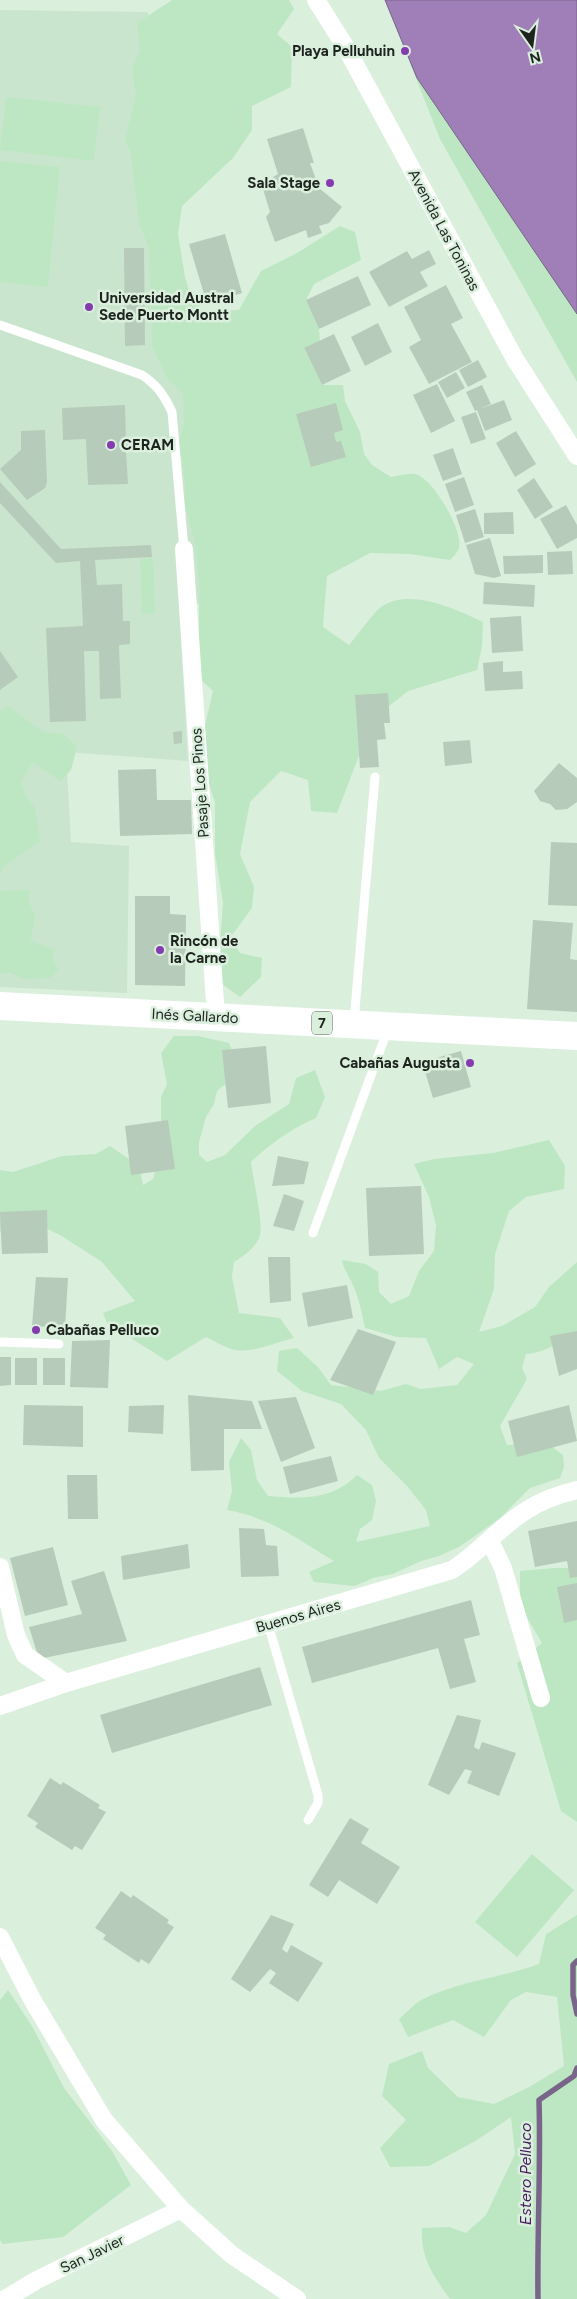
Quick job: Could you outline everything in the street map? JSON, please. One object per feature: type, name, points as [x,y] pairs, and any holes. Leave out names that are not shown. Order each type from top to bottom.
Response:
[{"type":"highway","name":"Inés Gallardo","points":[[0,1006],[577,1036]]},
{"type":"street","name":"Avenida Las Toninas","points":[[316,0],[345,46],[514,359],[577,456]]},
{"type":"street","name":"Pasaje Los Pinos","points":[[184,549],[216,1017]]},
{"type":"street","name":"Buenos Aires","points":[[0,1706],[66,1683],[452,1570],[472,1557],[526,1510],[557,1495],[577,1490]]},
{"type":"street","points":[[490,1541],[503,1568],[541,1698]]},
{"type":"street","points":[[0,1567],[16,1635],[25,1655],[66,1683]]},
{"type":"street","points":[[0,1937],[33,2001],[104,2120],[181,2210],[232,2255],[297,2299]]},
{"type":"street","name":"San Javier","points":[[4,2299],[37,2280],[181,2210]]},
{"type":"lane","points":[[0,325],[142,375],[162,392],[172,412],[184,549]]},
{"type":"lane","points":[[354,1024],[375,777]]},
{"type":"lane","points":[[313,1233],[389,1026]]},
{"type":"lane","points":[[0,1342],[59,1344]]},
{"type":"lane","points":[[268,1624],[318,1795],[318,1804],[308,1820]]},
{"type":"shaded area","points":[[172,0],[289,0],[294,9],[277,34],[292,47],[291,87],[252,106],[252,130],[233,158],[182,206],[178,234],[185,277],[190,293],[203,311],[239,310],[261,271],[297,253],[340,226],[355,232],[361,260],[314,284],[306,300],[319,329],[320,341],[304,349],[322,385],[343,385],[345,401],[360,432],[364,454],[372,465],[391,477],[415,474],[422,477],[438,494],[457,530],[459,548],[450,560],[410,554],[370,553],[327,576],[323,627],[349,645],[381,607],[392,601],[405,599],[432,602],[446,606],[483,622],[482,646],[477,670],[408,691],[373,719],[337,813],[311,811],[308,780],[281,771],[250,802],[240,854],[254,887],[252,908],[230,938],[240,953],[262,958],[261,977],[240,997],[222,984],[220,943],[223,903],[215,853],[215,802],[203,769],[202,738],[213,691],[199,678],[199,583],[194,539],[185,505],[185,482],[179,442],[184,424],[183,394],[167,378],[152,346],[149,249],[139,223],[131,154],[125,140],[136,95],[132,69],[140,50],[137,23]]},
{"type":"shaded area","points":[[385,0],[472,0],[577,250],[577,382],[440,139]]},
{"type":"shaded area","points":[[385,0],[577,0],[577,314],[417,78]]},
{"type":"shaded area","name":"Universidad Austral Sede Puerto Montt","points":[[0,10],[148,12],[207,603],[179,605],[188,761],[66,752],[71,842],[129,846],[127,993],[0,987]]},
{"type":"shaded area","points":[[6,97],[100,107],[94,161],[0,150]]},
{"type":"shaded area","points":[[0,161],[60,167],[48,287],[0,282]]},
{"type":"shaded area","points":[[153,558],[155,613],[142,614],[140,559]]},
{"type":"shaded area","points":[[8,706],[43,732],[64,734],[77,747],[71,770],[60,781],[33,762],[21,781],[25,795],[35,808],[40,841],[3,867],[0,874],[0,711]]},
{"type":"shaded area","points":[[0,889],[1,891],[29,890],[28,899],[35,915],[31,941],[56,950],[52,955],[58,970],[50,978],[24,979],[9,972],[0,974]]},
{"type":"shaded area","points":[[174,1036],[198,1036],[229,1043],[236,1060],[234,1077],[217,1091],[214,1104],[206,1117],[199,1142],[199,1155],[207,1162],[225,1155],[255,1126],[289,1104],[296,1078],[315,1070],[325,1097],[316,1118],[282,1137],[251,1162],[259,1210],[260,1235],[253,1247],[234,1262],[232,1277],[239,1313],[280,1318],[294,1338],[254,1349],[238,1350],[228,1348],[206,1337],[167,1361],[107,1323],[103,1313],[135,1301],[102,1262],[60,1235],[26,1219],[0,1232],[0,1170],[13,1172],[62,1156],[96,1154],[110,1146],[139,1166],[143,1185],[153,1179],[161,1148],[161,1097],[167,1084],[161,1053]]},
{"type":"shaded area","points":[[549,1140],[565,1166],[564,1189],[526,1197],[509,1211],[495,1254],[494,1289],[479,1332],[502,1326],[535,1307],[549,1287],[577,1262],[577,1335],[546,1349],[526,1354],[522,1368],[527,1379],[500,1426],[507,1445],[547,1443],[563,1455],[564,1467],[560,1478],[530,1488],[499,1519],[459,1547],[439,1556],[355,1586],[314,1582],[309,1572],[334,1561],[270,1524],[257,1518],[227,1510],[232,1491],[229,1462],[241,1438],[251,1450],[257,1480],[268,1496],[292,1498],[316,1496],[338,1489],[357,1475],[372,1485],[376,1501],[372,1520],[360,1529],[356,1542],[430,1526],[426,1510],[407,1486],[379,1458],[366,1430],[341,1404],[302,1391],[277,1371],[279,1351],[297,1348],[318,1367],[331,1385],[381,1391],[406,1384],[421,1389],[457,1385],[474,1364],[457,1357],[439,1369],[426,1338],[397,1337],[365,1328],[357,1296],[342,1260],[366,1264],[378,1272],[379,1292],[391,1304],[409,1296],[419,1271],[434,1251],[436,1225],[429,1197],[414,1164],[434,1159],[493,1153]]},
{"type":"shaded area","points":[[577,1568],[577,1822],[561,1811],[517,1663],[542,1643],[520,1606],[520,1571]]},
{"type":"shaded area","points":[[532,1854],[574,1890],[517,1957],[475,1922]]},
{"type":"shaded area","points":[[577,1915],[577,2299],[450,2299],[438,2282],[425,2257],[422,2228],[449,2227],[466,2233],[486,2215],[515,2154],[511,2117],[477,2140],[429,2166],[390,2167],[380,2148],[406,2120],[382,2096],[389,2064],[422,2051],[428,2068],[458,2097],[494,2104],[529,2087],[564,2066],[557,1997],[526,1992],[511,2000],[484,2037],[453,2020],[408,2037],[399,2019],[414,2005],[437,1993],[539,1964],[546,1934]]},
{"type":"shaded area","points":[[8,1990],[32,2026],[64,2088],[112,2151],[131,2185],[63,2237],[3,2244],[0,2240],[0,2000]]},
{"type":"building","points":[[303,128],[314,163],[310,163],[319,188],[342,207],[329,223],[319,226],[322,233],[308,238],[306,230],[275,242],[266,217],[270,212],[263,189],[276,185],[273,177],[278,174],[267,139]]},
{"type":"building","points":[[225,234],[242,293],[207,304],[189,244]]},
{"type":"building","points":[[124,248],[144,248],[145,345],[125,346]]},
{"type":"building","points":[[429,250],[436,264],[420,272],[428,286],[389,307],[369,272],[407,251],[412,259]]},
{"type":"building","points":[[358,276],[371,305],[319,329],[306,300]]},
{"type":"building","points":[[446,285],[463,318],[451,324],[472,362],[429,384],[409,347],[421,340],[404,307]]},
{"type":"building","points":[[378,323],[392,352],[365,366],[351,337]]},
{"type":"building","points":[[334,334],[351,371],[322,385],[304,348]]},
{"type":"building","points":[[478,360],[487,377],[468,387],[459,370]]},
{"type":"building","points":[[456,372],[465,388],[447,398],[438,382]]},
{"type":"building","points":[[437,384],[455,421],[431,433],[413,395]]},
{"type":"building","points":[[482,385],[491,404],[475,411],[466,392]]},
{"type":"building","points":[[504,400],[512,420],[485,431],[477,410]]},
{"type":"building","points":[[336,403],[343,430],[334,433],[336,442],[341,441],[346,457],[311,467],[296,414]]},
{"type":"building","name":"CERAM","points":[[125,405],[126,440],[136,439],[136,450],[126,451],[128,484],[88,485],[86,439],[63,440],[62,408]]},
{"type":"building","points":[[476,412],[486,439],[471,444],[461,417]]},
{"type":"building","points":[[45,430],[47,482],[45,488],[27,500],[0,469],[21,450],[21,431]]},
{"type":"building","points":[[516,431],[536,464],[515,477],[496,443]]},
{"type":"building","points":[[453,448],[462,474],[443,481],[433,455]]},
{"type":"building","points":[[464,477],[474,505],[455,512],[445,484]]},
{"type":"building","points":[[534,478],[553,507],[535,519],[517,490]]},
{"type":"building","points":[[0,482],[61,549],[151,545],[152,557],[95,560],[97,585],[122,584],[123,621],[130,621],[130,644],[119,645],[121,698],[100,699],[99,651],[84,651],[86,721],[50,722],[46,628],[83,626],[80,561],[56,563],[0,503]]},
{"type":"building","points":[[566,505],[577,525],[577,538],[557,549],[540,519]]},
{"type":"building","points":[[475,509],[484,537],[465,543],[456,515]]},
{"type":"building","points":[[513,512],[514,534],[484,534],[484,513]]},
{"type":"building","points":[[490,538],[501,576],[494,578],[475,574],[466,545]]},
{"type":"building","points":[[572,551],[573,574],[548,575],[547,552]]},
{"type":"building","points":[[543,555],[543,573],[504,574],[503,556]]},
{"type":"building","points":[[484,582],[535,585],[534,607],[483,604]]},
{"type":"building","points":[[521,616],[523,651],[492,653],[490,618]]},
{"type":"building","points":[[0,651],[18,677],[0,690]]},
{"type":"building","points":[[503,661],[503,672],[522,671],[523,689],[485,691],[483,663]]},
{"type":"building","points":[[388,693],[390,723],[384,723],[386,739],[377,740],[379,767],[360,768],[355,695]]},
{"type":"building","points":[[182,731],[182,743],[174,744],[173,732]]},
{"type":"building","points":[[470,740],[472,763],[445,766],[443,742]]},
{"type":"building","points":[[559,763],[577,778],[577,802],[567,809],[556,810],[550,804],[540,801],[534,791]]},
{"type":"building","points":[[156,769],[157,800],[191,800],[192,834],[120,836],[118,770]]},
{"type":"building","points":[[551,842],[577,843],[577,906],[548,905]]},
{"type":"building","name":"Rincón de la Carne","points":[[135,896],[170,896],[170,914],[186,915],[185,986],[135,985]]},
{"type":"building","points":[[533,920],[573,923],[570,959],[577,960],[577,1012],[527,1009]]},
{"type":"building","points":[[266,1046],[271,1103],[228,1108],[222,1050]]},
{"type":"building","points":[[461,1051],[471,1087],[433,1098],[422,1062]]},
{"type":"building","points":[[168,1120],[175,1169],[131,1175],[125,1126]]},
{"type":"building","points":[[278,1156],[309,1162],[304,1184],[272,1186]]},
{"type":"building","points":[[421,1186],[424,1254],[369,1256],[366,1188]]},
{"type":"building","points":[[284,1194],[304,1201],[294,1231],[273,1226]]},
{"type":"building","points":[[47,1210],[48,1253],[2,1254],[0,1212]]},
{"type":"building","points":[[268,1257],[290,1257],[291,1301],[270,1303]]},
{"type":"building","points":[[36,1277],[68,1278],[65,1328],[32,1326]]},
{"type":"building","points":[[347,1285],[353,1318],[308,1327],[302,1293]]},
{"type":"building","points":[[358,1329],[396,1342],[373,1395],[330,1380]]},
{"type":"building","points":[[577,1331],[577,1369],[559,1376],[550,1336]]},
{"type":"building","points":[[110,1340],[108,1388],[70,1387],[72,1341]]},
{"type":"building","points":[[0,1357],[11,1357],[11,1385],[0,1386]]},
{"type":"building","points":[[15,1358],[37,1358],[37,1385],[15,1385]]},
{"type":"building","points":[[43,1358],[65,1358],[65,1385],[43,1385]]},
{"type":"building","points":[[188,1395],[252,1401],[262,1429],[224,1429],[224,1470],[191,1471]]},
{"type":"building","points":[[296,1397],[315,1448],[281,1462],[258,1401]]},
{"type":"building","points":[[24,1405],[83,1406],[83,1447],[23,1445]]},
{"type":"building","points":[[164,1405],[163,1434],[128,1432],[129,1406]]},
{"type":"building","points":[[569,1405],[577,1441],[517,1457],[508,1421]]},
{"type":"building","points":[[331,1456],[338,1481],[290,1494],[283,1467]]},
{"type":"building","points":[[67,1475],[97,1475],[98,1519],[68,1519]]},
{"type":"building","points":[[577,1521],[577,1577],[570,1578],[567,1561],[535,1567],[528,1531]]},
{"type":"building","points":[[239,1528],[264,1529],[266,1545],[277,1546],[279,1576],[241,1577]]},
{"type":"building","points":[[188,1544],[190,1568],[123,1580],[121,1556]]},
{"type":"building","points":[[53,1547],[68,1605],[25,1616],[10,1558]]},
{"type":"building","points":[[104,1571],[127,1641],[39,1659],[29,1627],[82,1614],[71,1581]]},
{"type":"building","points":[[577,1583],[577,1620],[564,1623],[557,1587]]},
{"type":"building","points":[[471,1600],[480,1635],[464,1639],[476,1682],[450,1689],[438,1648],[312,1683],[302,1647]]},
{"type":"building","points":[[260,1667],[272,1705],[112,1753],[100,1715]]},
{"type":"building","points":[[457,1715],[481,1720],[474,1747],[479,1750],[482,1742],[516,1753],[499,1796],[467,1783],[472,1771],[465,1769],[449,1795],[428,1785]]},
{"type":"building","points":[[50,1778],[61,1785],[63,1782],[100,1805],[98,1808],[106,1812],[82,1850],[75,1846],[72,1850],[35,1827],[38,1823],[27,1816]]},
{"type":"building","points":[[350,1818],[369,1829],[361,1843],[400,1867],[377,1904],[339,1880],[328,1897],[309,1885]]},
{"type":"building","points":[[121,1891],[131,1898],[133,1895],[169,1920],[167,1923],[174,1927],[149,1964],[141,1959],[139,1963],[103,1939],[106,1935],[95,1928]]},
{"type":"building","points":[[271,1915],[294,1924],[282,1949],[287,1953],[291,1945],[323,1963],[298,2002],[269,1983],[276,1973],[270,1969],[250,1992],[231,1979]]},
{"type":"waterway","name":"Estero Pelluco","points":[[577,1961],[573,1965],[573,1995],[577,2014]]},
{"type":"waterway","name":"Estero Pelluco","points":[[538,2299],[539,2100],[574,2076],[577,2068]]},
{"type":"place","name":"Playa Pelluhuin","points":[[405,51]]},
{"type":"place","name":"Sala Stage","points":[[330,183]]},
{"type":"place","name":"Universidad Austral Sede Puerto Montt","points":[[89,307]]},
{"type":"place","name":"CERAM","points":[[111,445]]},
{"type":"place","name":"Rincón de la Carne","points":[[160,950]]},
{"type":"place","name":"Cabañas Augusta","points":[[470,1063]]},
{"type":"place","name":"Cabañas Pelluco","points":[[36,1330]]}]
